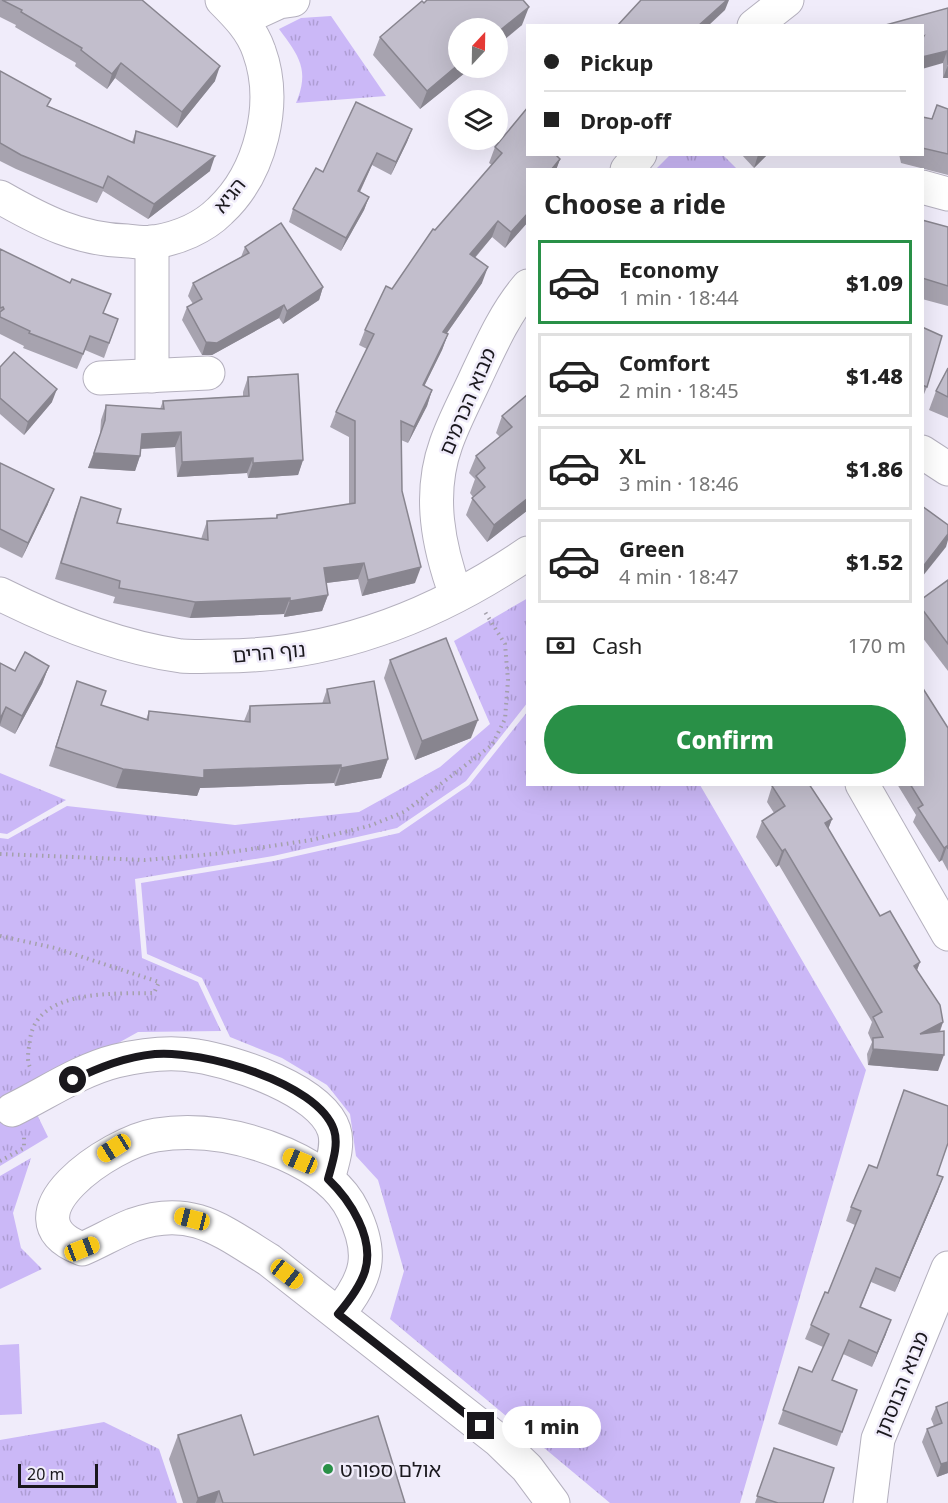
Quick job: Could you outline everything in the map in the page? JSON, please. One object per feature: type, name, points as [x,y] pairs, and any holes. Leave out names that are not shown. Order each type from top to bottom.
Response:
[{"type":"street","points":[[232,10],[293,0]]},
{"type":"street","points":[[757,24],[787,0]]},
{"type":"street","name":"הגיא","points":[[0,197],[61,230],[100,240],[152,242],[196,229],[221,211],[256,158],[265,123],[268,91],[259,51],[232,10]]},
{"type":"street","points":[[629,168],[638,156]]},
{"type":"street","points":[[924,188],[948,194]]},
{"type":"street","points":[[152,242],[152,376]]},
{"type":"street","name":"מבוא הכרמים","points":[[464,591],[442,557],[437,522],[436,486],[443,454],[495,337],[526,289]]},
{"type":"street","points":[[100,378],[208,373]]},
{"type":"street","points":[[924,453],[948,469]]},
{"type":"street","name":"נוף הרים","points":[[0,594],[57,620],[134,645],[182,656],[288,653],[344,641],[410,619],[464,591],[526,554]]},
{"type":"street","points":[[863,786],[948,934]]},
{"type":"street","points":[[12,1110],[114,1061],[156,1054],[196,1055],[236,1065],[276,1081],[308,1099],[328,1118],[335,1131],[336,1143],[328,1179]]},
{"type":"street","points":[[338,1314],[358,1288],[366,1269],[366,1248],[359,1223],[347,1197],[328,1179],[300,1161],[268,1147],[228,1136],[196,1131],[154,1135],[114,1148],[84,1167],[60,1189],[51,1207],[50,1220],[57,1235],[67,1244],[82,1249],[130,1226],[152,1219],[178,1216],[206,1223],[269,1260],[498,1440],[527,1468],[553,1503]]},
{"type":"street","name":"מבוא הבוסתן","points":[[870,1503],[878,1438],[948,1268]]},
{"type":"path","points":[[0,854],[145,860],[225,853],[311,840],[369,826],[404,812],[492,745],[505,719],[508,680],[505,644],[464,591]]},
{"type":"path","points":[[0,936],[55,948],[159,982],[154,993],[85,996],[59,1002],[42,1015],[31,1032],[28,1062],[42,1096]]},
{"type":"green space","points":[[331,16],[386,96],[296,103],[302,72],[297,56],[279,29],[301,18]]},
{"type":"green space","points":[[669,156],[724,156],[736,168],[657,168]]},
{"type":"green space","points":[[526,599],[526,705],[466,781],[397,828],[273,856],[135,879],[142,958],[198,982],[221,1031],[138,1032],[27,1094],[48,1137],[0,1166],[0,838],[8,839],[67,806],[235,825],[359,812],[440,767],[490,724],[454,641]]},
{"type":"green space","points":[[526,714],[526,786],[701,786],[866,1070],[740,1503],[610,1503],[390,1319],[404,1271],[378,1180],[356,1156],[350,1114],[327,1085],[282,1058],[230,1037],[202,978],[147,954],[141,883],[274,861],[399,833],[469,785]]},
{"type":"green space","points":[[0,773],[66,800],[7,834],[0,833]]},
{"type":"green space","points":[[31,1158],[13,1213],[21,1248],[42,1269],[0,1289],[0,1176]]},
{"type":"green space","points":[[19,1344],[22,1414],[0,1415],[0,1345]]},
{"type":"green space","points":[[104,1422],[159,1449],[177,1503],[0,1503],[0,1440]]},
{"type":"building","points":[[2,0],[142,0],[220,66],[182,112],[121,63],[112,74],[81,50],[82,48]]},
{"type":"building","points":[[427,0],[523,0],[529,7],[508,24],[508,18],[448,18],[448,73],[427,91],[380,37],[422,1],[424,3]]},
{"type":"building","points":[[641,0],[727,0],[700,24],[619,24]]},
{"type":"building","points":[[948,8],[948,65],[947,51],[924,57],[924,24],[889,24]]},
{"type":"building","points":[[0,71],[51,99],[47,106],[134,143],[136,131],[215,156],[154,204],[108,176],[103,188],[21,155],[0,143]]},
{"type":"building","points":[[356,102],[412,129],[396,162],[377,153],[358,191],[369,197],[346,238],[293,209],[316,168],[323,172]]},
{"type":"building","points":[[937,105],[948,109],[948,154],[924,148],[924,117],[932,119]]},
{"type":"building","points":[[526,109],[526,156],[557,156],[560,159],[553,168],[526,168],[526,215],[511,232],[498,221],[470,254],[488,267],[443,332],[448,334],[423,385],[432,390],[414,427],[401,421],[402,491],[421,567],[368,580],[364,563],[324,568],[328,595],[290,601],[290,598],[195,602],[119,588],[120,581],[61,563],[81,497],[121,509],[117,523],[208,540],[207,521],[277,518],[277,515],[355,503],[355,421],[336,412],[374,334],[365,330],[386,286],[392,289],[433,229],[435,230],[502,153],[498,150],[508,150],[508,131]]},
{"type":"building","points":[[924,221],[948,227],[948,286],[924,279]]},
{"type":"building","points":[[281,223],[323,287],[287,311],[284,305],[217,343],[206,342],[187,307],[202,299],[193,283],[249,253],[245,247]]},
{"type":"building","points":[[0,249],[70,283],[72,279],[111,294],[103,313],[118,319],[109,343],[90,336],[83,354],[29,333],[30,331],[0,317],[0,312],[4,309],[0,308]]},
{"type":"building","points":[[924,328],[942,336],[927,387],[924,386]]},
{"type":"building","points":[[14,352],[57,389],[28,422],[0,398],[0,367]]},
{"type":"building","points":[[948,368],[948,397],[936,391]]},
{"type":"building","points":[[298,374],[303,460],[253,463],[253,458],[182,462],[181,432],[142,434],[140,456],[94,453],[105,420],[106,405],[164,409],[163,401],[249,396],[248,377]]},
{"type":"building","points":[[526,396],[526,500],[494,525],[472,498],[485,487],[476,476],[485,468],[476,456],[512,427],[502,416]]},
{"type":"building","points":[[0,463],[54,489],[28,543],[0,529]]},
{"type":"building","points":[[924,507],[948,525],[948,534],[924,565]]},
{"type":"building","points":[[948,580],[948,644],[924,612],[924,598]]},
{"type":"building","points":[[446,638],[478,720],[422,741],[390,660]]},
{"type":"building","points":[[25,652],[49,666],[22,716],[6,707],[0,719],[0,663],[15,671]]},
{"type":"building","points":[[77,681],[106,691],[101,705],[148,720],[149,711],[250,722],[250,706],[330,703],[327,689],[374,681],[388,759],[341,768],[341,765],[204,770],[204,778],[123,769],[56,747]]},
{"type":"building","points":[[924,690],[948,728],[948,849],[947,846],[944,848],[918,808],[923,805],[911,786],[924,786]]},
{"type":"building","points":[[772,786],[810,786],[832,819],[825,823],[880,916],[890,911],[920,962],[914,966],[940,1005],[943,1022],[920,1034],[944,1031],[944,1055],[873,1049],[873,1038],[883,1037],[873,1017],[882,1012],[785,849],[782,851],[762,821],[785,806]]},
{"type":"building","points":[[904,1090],[948,1106],[948,1143],[937,1175],[943,1177],[900,1278],[876,1268],[860,1307],[891,1320],[877,1353],[849,1340],[832,1380],[857,1390],[842,1432],[783,1410],[799,1367],[812,1372],[829,1334],[811,1325],[825,1292],[828,1293],[861,1211],[851,1207],[869,1165],[877,1168]]},
{"type":"building","points":[[948,1402],[948,1462],[941,1464],[927,1429],[942,1423],[936,1407]]},
{"type":"building","name":"אולם ספורט","points":[[241,1415],[254,1455],[378,1416],[405,1503],[223,1503],[219,1491],[198,1498],[178,1435]]},
{"type":"building","points":[[774,1448],[834,1468],[823,1503],[778,1503],[757,1496]]},
{"type":"place","name":"אולם ספורט","points":[[328,1469]]},
{"type":"route","points":[[73,1080],[114,1061],[156,1054],[196,1055],[236,1065],[276,1081],[308,1099],[328,1118],[335,1131],[336,1143],[328,1179],[347,1197],[359,1223],[366,1248],[366,1269],[358,1288],[338,1314],[481,1426]]}]
